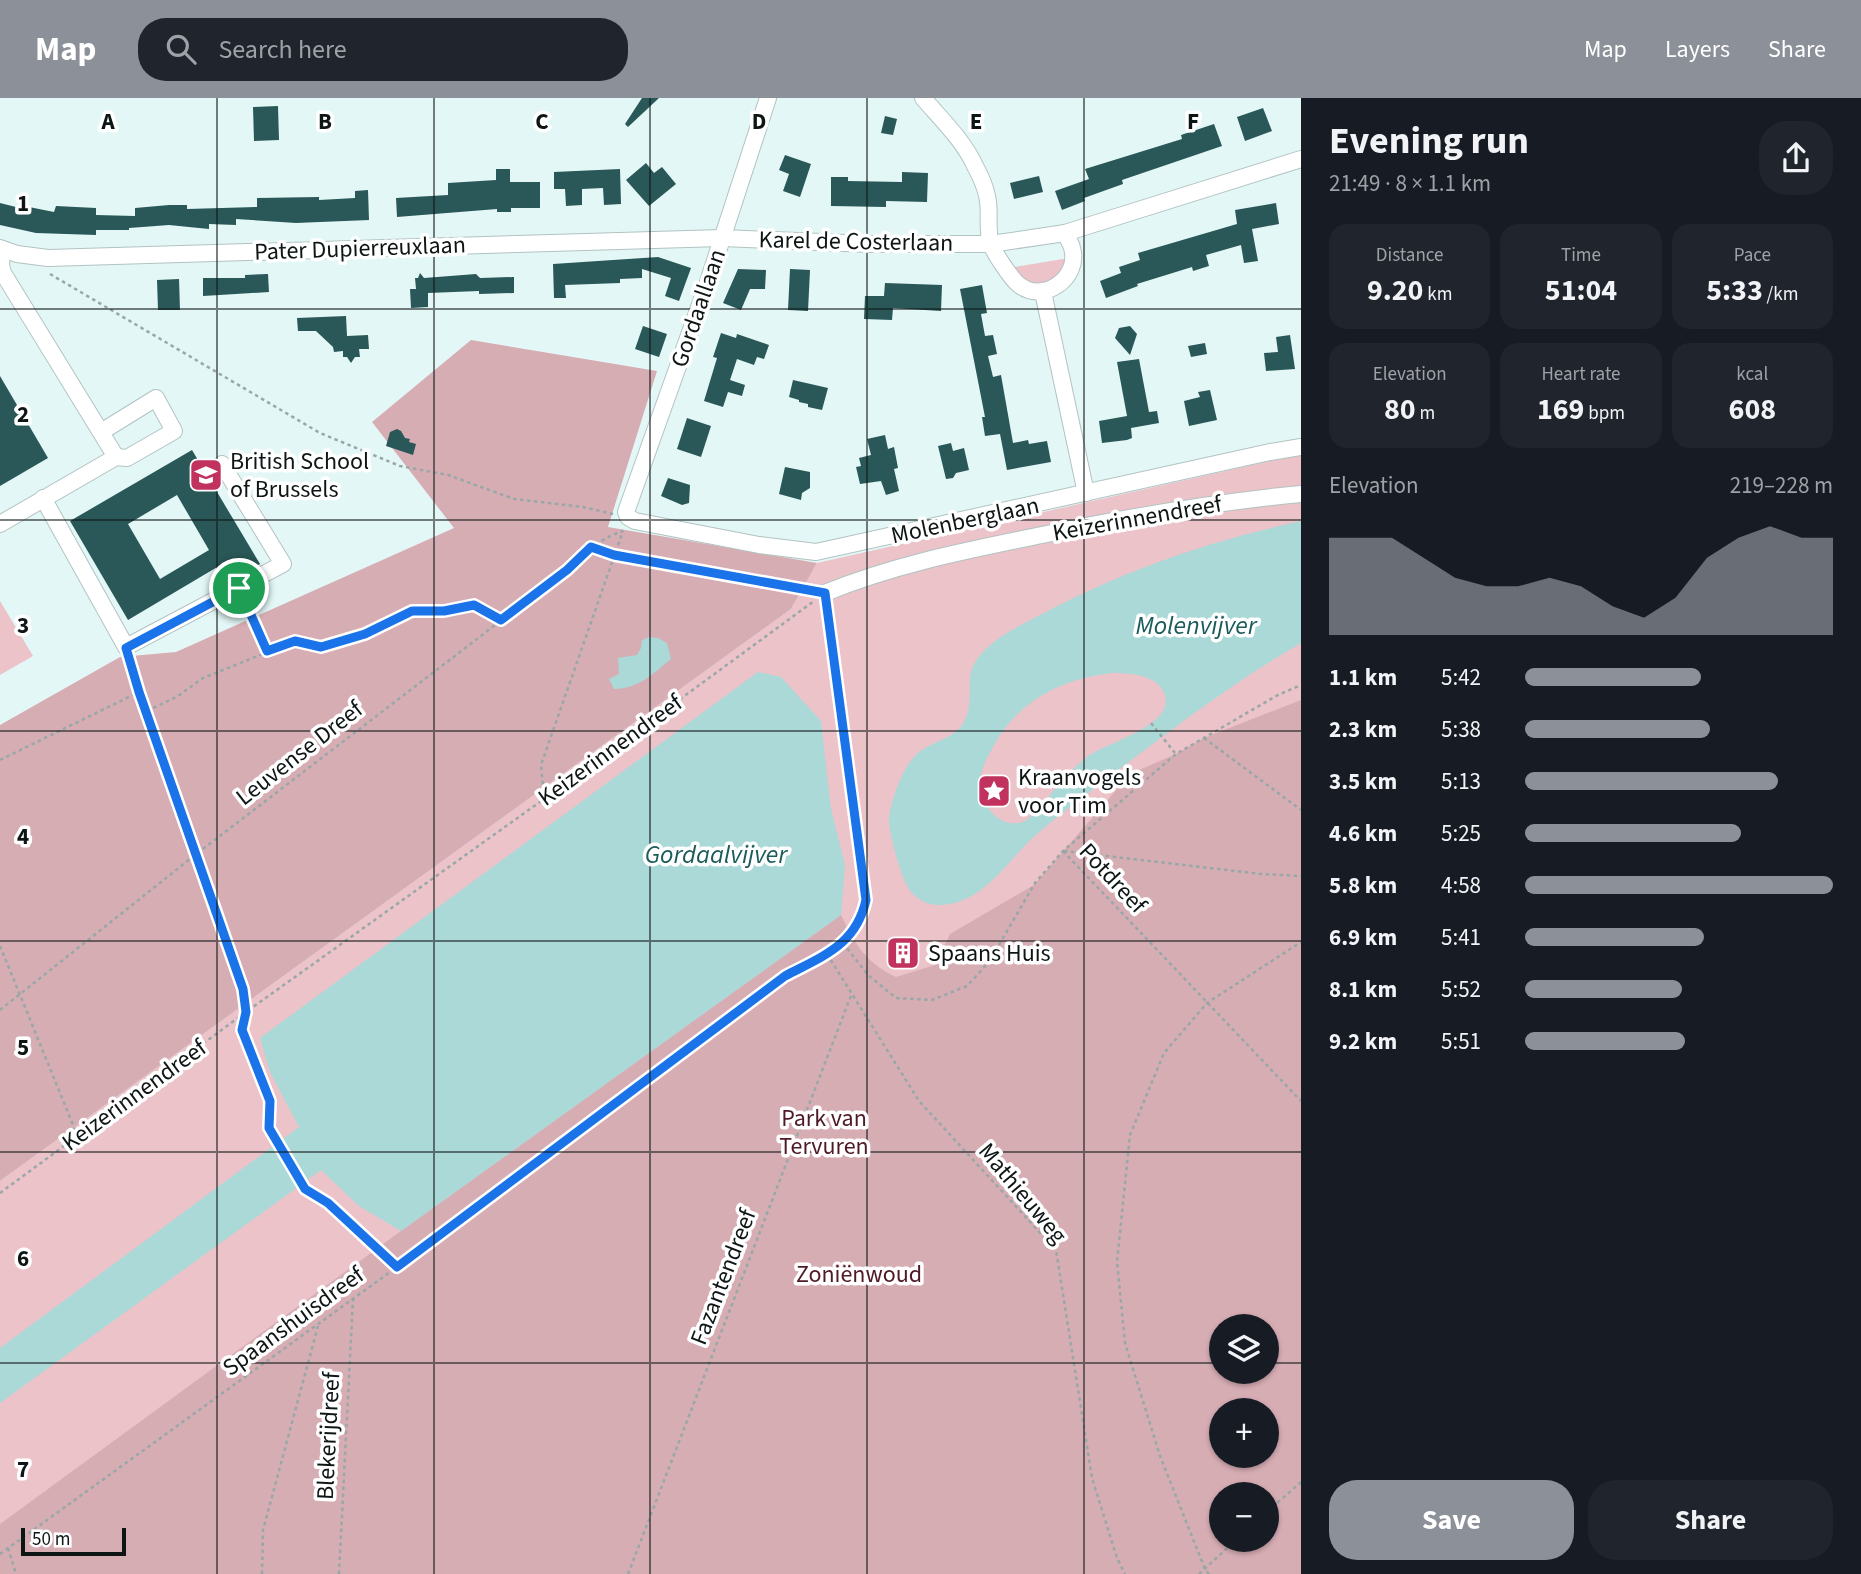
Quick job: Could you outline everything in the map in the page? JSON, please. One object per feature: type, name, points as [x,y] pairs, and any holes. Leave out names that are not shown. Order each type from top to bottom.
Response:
[{"type":"street","name":"Gordaallaan","points":[[626,524],[626,512],[768,98]]},
{"type":"street","points":[[923,98],[974,163],[987,196],[991,244],[1018,284],[1028,290],[1042,292],[1060,285],[1067,276],[1072,260],[1073,249],[1065,233]]},
{"type":"street","name":"Karel de Costerlaan","points":[[722,238],[870,244],[991,244],[1065,233],[1301,159]]},
{"type":"street","name":"Pater Dupierreuxlaan","points":[[1,248],[17,254],[48,258],[722,238]]},
{"type":"street","points":[[1,248],[3,273],[116,457]]},
{"type":"street","points":[[1042,292],[1086,493]]},
{"type":"street","points":[[0,524],[116,457],[127,458],[174,431],[156,398],[101,432]]},
{"type":"street","name":"Molenberglaan","points":[[626,524],[635,521],[759,545],[816,552],[1301,447]]},
{"type":"street","points":[[43,498],[126,648],[283,564],[222,464]]},
{"type":"street","name":"Keizerinnendreef","points":[[825,593],[857,580],[961,551],[1215,503],[1301,494]]},
{"type":"path","points":[[40,268],[320,433],[400,466],[448,475],[514,499],[583,508],[626,524],[541,765],[544,799]]},
{"type":"path","name":"Leuvense Dreef","points":[[0,1010],[195,855],[567,570],[591,547],[626,524]]},
{"type":"path","points":[[591,547],[614,555],[825,593]]},
{"type":"path","points":[[239,588],[267,651]]},
{"type":"path","name":"Keizerinnendreef","points":[[0,1193],[825,593]]},
{"type":"path","name":"Spaanshuisdreef","points":[[0,1554],[397,1267],[785,976],[842,943],[862,920],[866,900],[825,593]]},
{"type":"path","points":[[147,711],[178,696],[203,678],[295,641],[321,647],[365,634],[412,611],[444,611],[474,605],[501,620]]},
{"type":"path","points":[[126,648],[243,989],[246,1012],[242,1030],[270,1101],[269,1128],[305,1189],[328,1203],[397,1267]]},
{"type":"path","points":[[842,943],[868,975],[896,998],[932,1000],[967,986],[989,962],[1035,883],[1063,851],[1176,754],[1278,695],[1301,685]]},
{"type":"path","points":[[0,760],[139,692]]},
{"type":"path","points":[[1151,723],[1176,754]]},
{"type":"path","points":[[1204,738],[1301,810]]},
{"type":"path","name":"Potdreef","points":[[1063,851],[1261,874],[1301,876]]},
{"type":"path","name":"Potdreef","points":[[1063,851],[1301,1101]]},
{"type":"path","points":[[1209,1574],[1160,1456],[1125,1343],[1117,1262],[1130,1135],[1164,1053],[1207,1003],[1301,942]]},
{"type":"path","points":[[0,946],[78,1137]]},
{"type":"path","name":"Mathieuweg","points":[[827,954],[919,1101],[1056,1250],[1092,1478],[1117,1558],[1125,1574]]},
{"type":"path","name":"Fazantendreef","points":[[628,1574],[852,993]]},
{"type":"path","name":"Blekerijdreef","points":[[339,1574],[353,1299]]},
{"type":"path","points":[[262,1574],[263,1530],[318,1324]]},
{"type":"path","points":[[1279,1502],[1301,1482]]},
{"type":"path","points":[[8,1548],[16,1574]]},
{"type":"path","points":[[1199,1574],[1223,1552]]},
{"type":"green space","points":[[1069,258],[1054,281],[1047,283],[1030,282],[1009,268]]},
{"type":"green space","points":[[471,340],[657,371],[608,527],[817,563],[791,609],[0,1181],[0,725],[120,657],[176,652],[454,528],[372,422]]},
{"type":"green space","name":"Park van Tervuren","points":[[1301,454],[1301,1574],[0,1574],[0,1181],[791,609],[817,563]]},
{"type":"green space","points":[[0,601],[33,656],[0,675]]},
{"type":"green space","name":"Zoniënwoud","points":[[1301,700],[1301,1574],[0,1574],[0,1524],[401,1231],[841,915],[862,952],[886,972],[896,977],[935,965],[950,934],[1034,885],[1130,774],[1176,754],[1204,738]]},
{"type":"water","name":"Molenvijver","points":[[1301,521],[1301,643],[1233,686],[1126,764],[1038,833],[982,889],[958,902],[946,905],[922,901],[912,893],[900,869],[891,836],[889,820],[894,795],[906,768],[916,755],[956,732],[965,720],[970,675],[978,657],[987,648],[1022,625],[1074,597],[1137,570],[1235,537]],"holes":[[[1112,673],[1139,675],[1158,684],[1166,701],[1162,712],[1140,730],[1087,757],[1027,820],[1009,823],[993,814],[983,799],[980,780],[985,762],[1004,729],[1029,704],[1044,694],[1076,680]]]},
{"type":"water","points":[[649,637],[667,643],[671,659],[638,683],[614,689],[609,679],[619,674],[618,658],[637,655],[642,640]]},
{"type":"water","name":"Gordaalvijver","points":[[758,672],[781,677],[821,721],[831,809],[845,865],[841,915],[401,1231],[359,1206],[321,1170],[0,1403],[0,1348],[299,1127],[270,1072],[260,1038]]},
{"type":"building","points":[[642,98],[659,98],[628,127],[625,124]]},
{"type":"building","points":[[278,106],[279,140],[254,141],[253,107]]},
{"type":"building","points":[[1263,108],[1272,131],[1245,141],[1237,117]]},
{"type":"building","points":[[885,116],[897,119],[893,135],[881,133]]},
{"type":"building","points":[[1214,124],[1222,146],[1122,180],[1123,184],[1084,198],[1085,201],[1062,210],[1055,191],[1089,179],[1085,169],[1182,139],[1181,135]]},
{"type":"building","points":[[785,155],[811,164],[800,197],[783,191],[789,174],[779,170]]},
{"type":"building","points":[[646,163],[654,173],[662,167],[676,184],[649,206],[626,180]]},
{"type":"building","points":[[496,169],[510,169],[510,182],[540,182],[540,208],[511,208],[511,212],[497,212],[497,209],[397,217],[396,198],[448,195],[448,183],[496,180]]},
{"type":"building","points":[[620,169],[621,204],[604,205],[603,188],[582,189],[582,205],[566,206],[565,189],[554,189],[554,172]]},
{"type":"building","points":[[902,172],[928,173],[927,202],[886,201],[886,207],[831,206],[831,177],[848,177],[848,181],[902,182]]},
{"type":"building","points":[[1039,176],[1043,192],[1014,199],[1010,183]]},
{"type":"building","points":[[368,190],[369,220],[296,223],[236,219],[236,225],[209,224],[209,229],[169,225],[129,230],[96,230],[96,235],[36,233],[0,225],[0,203],[54,212],[56,206],[96,208],[96,215],[135,216],[135,208],[169,205],[187,205],[187,209],[257,207],[257,198],[355,198],[355,191]]},
{"type":"building","points":[[1276,203],[1279,224],[1252,229],[1258,261],[1244,263],[1241,245],[1206,255],[1209,266],[1193,271],[1192,267],[1137,284],[1138,286],[1106,298],[1100,281],[1121,273],[1119,267],[1140,260],[1138,253],[1237,224],[1235,210]]},
{"type":"building","points":[[658,257],[691,268],[679,301],[665,296],[671,278],[642,269],[642,278],[620,279],[620,283],[565,285],[566,298],[554,298],[553,264]]},
{"type":"building","points":[[738,269],[766,270],[765,289],[750,289],[741,310],[723,303]]},
{"type":"building","points":[[790,269],[810,270],[808,311],[788,310]]},
{"type":"building","points":[[420,273],[424,278],[476,274],[480,278],[514,277],[514,293],[428,293],[428,307],[411,308],[410,289],[416,289],[415,278],[418,278]]},
{"type":"building","points":[[268,274],[269,292],[203,296],[203,278],[245,278],[245,275]]},
{"type":"building","points":[[179,279],[180,310],[158,310],[157,280]]},
{"type":"building","points":[[885,283],[942,285],[941,311],[893,308],[892,320],[864,319],[865,296],[884,296]]},
{"type":"building","points":[[982,285],[987,313],[981,314],[985,336],[993,335],[997,354],[988,356],[993,377],[1001,375],[1013,443],[1028,440],[1029,444],[1047,441],[1051,462],[1007,470],[1000,434],[985,436],[982,417],[985,417],[960,289]]},
{"type":"building","points":[[346,316],[347,336],[368,335],[369,349],[359,349],[360,357],[355,357],[351,363],[347,357],[343,357],[343,351],[334,352],[333,347],[316,331],[298,331],[297,318]]},
{"type":"building","points":[[643,326],[667,334],[659,357],[635,349]]},
{"type":"building","points":[[1130,326],[1137,334],[1130,355],[1115,338],[1119,328]]},
{"type":"building","points":[[721,333],[736,338],[737,334],[769,345],[764,359],[757,357],[754,365],[737,359],[730,380],[745,385],[742,396],[728,392],[723,407],[704,401],[717,358],[713,357]]},
{"type":"building","points":[[1290,335],[1295,369],[1266,371],[1264,353],[1278,352],[1276,337]]},
{"type":"building","points":[[1205,343],[1207,354],[1191,357],[1188,346]]},
{"type":"building","points":[[1139,359],[1149,412],[1157,411],[1159,423],[1131,428],[1132,438],[1127,440],[1102,443],[1099,421],[1127,416],[1117,362]]},
{"type":"building","points":[[0,376],[48,458],[0,486]]},
{"type":"building","points":[[793,380],[828,388],[822,410],[808,407],[808,404],[789,397]]},
{"type":"building","points":[[1210,390],[1217,420],[1189,426],[1184,401],[1200,397],[1198,392]]},
{"type":"building","points":[[687,418],[711,426],[701,457],[677,449]]},
{"type":"building","points":[[397,429],[405,438],[410,439],[409,442],[416,444],[413,455],[386,446],[390,432]]},
{"type":"building","points":[[885,435],[888,449],[894,447],[898,468],[894,469],[899,491],[886,495],[881,481],[860,484],[856,467],[861,466],[859,458],[871,455],[867,439]]},
{"type":"building","points":[[951,443],[953,451],[964,448],[969,470],[946,479],[938,446]]},
{"type":"building","points":[[192,450],[260,564],[228,581],[219,566],[128,620],[70,521]],"holes":[[[177,495],[209,550],[160,579],[128,524]]]},
{"type":"building","points":[[785,467],[810,472],[810,488],[802,493],[801,500],[779,494]]},
{"type":"building","points":[[668,478],[690,485],[689,503],[682,505],[661,496]]},
{"type":"building","name":"Spaans Huis","points":[[912,939],[918,957],[893,965],[887,947]]},
{"type":"place","name":"British School of Brussels","points":[[206,475]]},
{"type":"place","name":"Kraanvogels voor Tim","points":[[994,791]]},
{"type":"place","name":"Spaans Huis","points":[[903,953]]},
{"type":"route","points":[[591,547],[614,555],[825,593],[866,900],[862,920],[842,943],[785,976],[397,1267],[328,1203],[305,1189],[269,1128],[270,1101],[242,1030],[246,1012],[243,989],[126,648],[239,588],[267,651],[295,641],[321,647],[365,634],[412,611],[444,611],[474,605],[501,620],[567,570],[591,547]]}]
